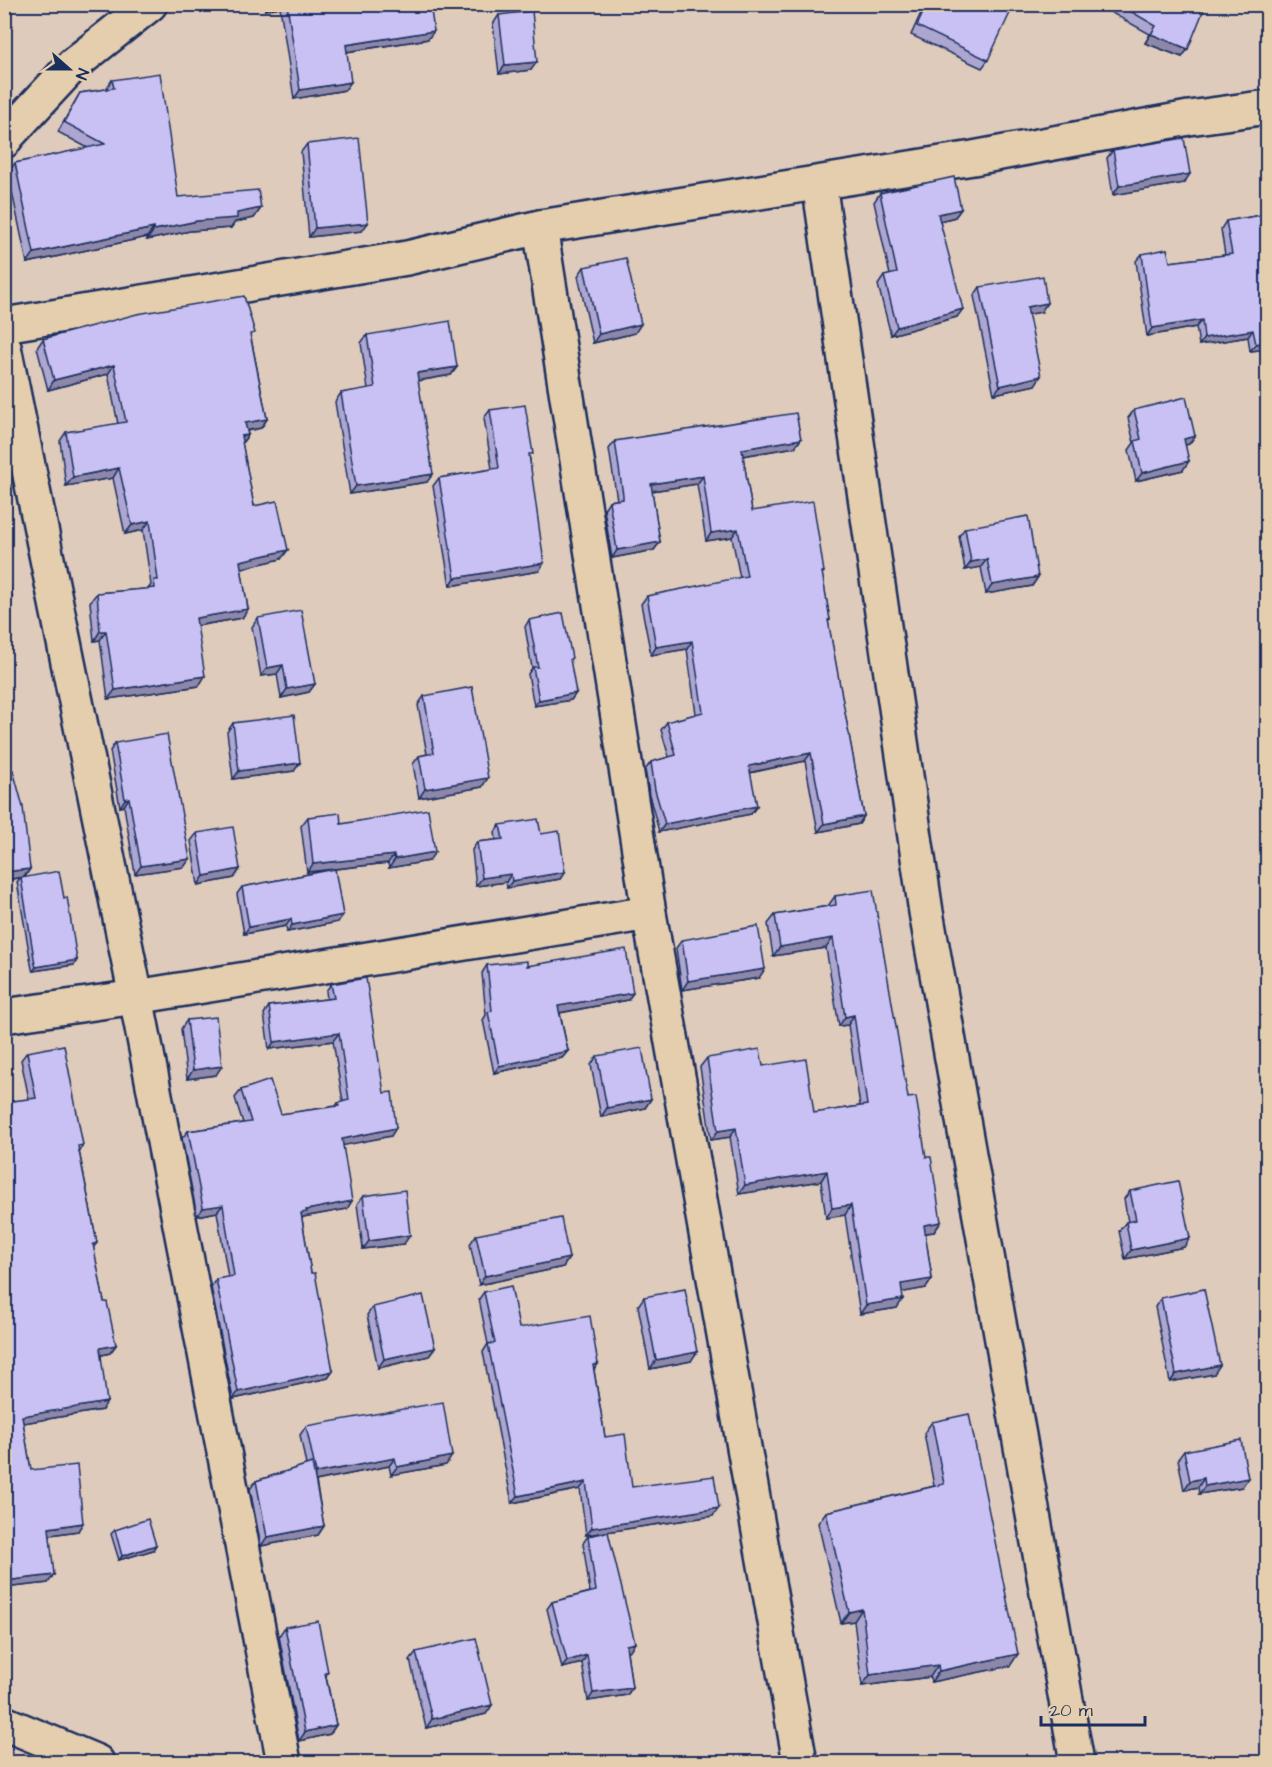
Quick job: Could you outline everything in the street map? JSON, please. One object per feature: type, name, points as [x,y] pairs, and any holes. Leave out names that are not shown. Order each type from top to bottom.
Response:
[{"type":"street","points":[[4,141],[73,65],[150,4]]},
{"type":"street","points":[[4,325],[407,258],[540,226],[973,158],[1190,118],[1268,107]]},
{"type":"street","points":[[819,183],[926,912],[1077,1762]]},
{"type":"street","points":[[540,226],[649,913],[800,1762]]},
{"type":"street","points":[[4,347],[136,997],[284,1762]]},
{"type":"street","points":[[4,1016],[136,997],[649,913]]},
{"type":"street","points":[[4,1723],[97,1762]]},
{"type":"building","points":[[287,4],[430,4],[434,31],[346,45],[351,82],[300,90]]},
{"type":"building","points":[[927,4],[1000,4],[998,8],[1010,13],[988,60],[917,26]]},
{"type":"building","points":[[1118,4],[1206,4],[1188,49],[1151,34],[1156,26]]},
{"type":"building","points":[[532,11],[537,62],[505,65],[499,15]]},
{"type":"building","points":[[160,73],[178,197],[258,190],[261,208],[237,213],[237,218],[197,221],[154,230],[154,228],[34,253],[15,163],[105,144],[64,122],[80,93],[114,88],[112,80]]},
{"type":"building","points":[[359,138],[368,223],[315,228],[307,144]]},
{"type":"building","points":[[1184,138],[1190,174],[1119,186],[1113,150]]},
{"type":"building","points":[[954,177],[961,209],[938,214],[963,309],[897,327],[884,276],[897,273],[880,193]]},
{"type":"building","points":[[1268,214],[1268,342],[1256,344],[1253,330],[1204,338],[1202,320],[1152,328],[1142,254],[1167,249],[1170,262],[1232,254],[1226,221]]},
{"type":"building","points":[[626,258],[641,324],[599,334],[584,267]]},
{"type":"building","points":[[1043,276],[1047,303],[1027,307],[1041,376],[1000,386],[980,287]]},
{"type":"building","points":[[244,296],[255,333],[250,334],[267,419],[245,423],[248,435],[241,436],[254,506],[277,501],[288,550],[240,561],[248,609],[196,618],[205,676],[115,690],[106,631],[100,631],[97,593],[155,588],[154,580],[158,580],[150,521],[132,525],[119,468],[73,477],[66,432],[126,422],[114,365],[54,380],[43,339],[137,314]]},
{"type":"building","points":[[450,321],[457,367],[417,373],[433,474],[356,486],[341,393],[375,387],[367,335]]},
{"type":"building","points":[[1186,397],[1195,436],[1184,439],[1189,461],[1142,473],[1135,441],[1141,439],[1134,410]]},
{"type":"building","points":[[525,405],[533,454],[529,454],[544,563],[455,578],[439,478],[499,468],[490,410]]},
{"type":"building","points":[[796,413],[801,439],[742,449],[752,511],[813,501],[824,572],[822,572],[830,620],[828,620],[864,816],[824,824],[811,753],[749,766],[757,806],[665,824],[655,790],[651,762],[676,755],[667,722],[703,712],[692,641],[656,647],[647,596],[747,576],[738,529],[711,533],[703,476],[651,484],[660,542],[617,550],[609,501],[623,499],[615,441]]},
{"type":"building","points":[[1028,516],[1038,577],[992,585],[987,559],[971,562],[965,528]]},
{"type":"building","points":[[4,554],[12,597],[4,599]]},
{"type":"building","points":[[301,610],[315,684],[287,689],[283,665],[267,668],[258,618]]},
{"type":"building","points":[[563,613],[576,693],[539,700],[533,667],[538,667],[529,620]]},
{"type":"building","points":[[472,687],[488,778],[425,789],[419,756],[434,753],[424,696]]},
{"type":"building","points":[[294,715],[300,763],[239,771],[233,723]]},
{"type":"building","points":[[167,734],[190,859],[141,866],[129,798],[125,799],[115,743]]},
{"type":"building","points":[[13,770],[23,807],[30,869],[4,872],[4,772]]},
{"type":"building","points":[[428,809],[435,852],[395,859],[394,855],[313,864],[308,817],[340,813],[341,824]]},
{"type":"building","points":[[538,819],[541,834],[559,831],[565,872],[512,881],[511,874],[482,878],[477,842],[503,839],[500,825]]},
{"type":"building","points":[[233,827],[240,869],[204,876],[197,833]]},
{"type":"building","points":[[335,869],[343,915],[292,925],[291,919],[249,927],[242,887]]},
{"type":"building","points":[[59,871],[64,898],[67,897],[77,960],[36,967],[21,878]]},
{"type":"building","points":[[873,890],[908,1098],[916,1097],[926,1157],[931,1157],[941,1222],[924,1225],[932,1279],[901,1284],[903,1299],[866,1305],[851,1205],[832,1208],[827,1171],[745,1185],[736,1128],[718,1131],[707,1058],[760,1049],[763,1066],[806,1059],[814,1113],[867,1105],[854,1015],[845,1017],[833,938],[780,947],[775,915],[836,905],[835,896]]},
{"type":"building","points":[[758,926],[765,969],[688,981],[682,940]]},
{"type":"building","points":[[626,949],[633,993],[558,1006],[568,1051],[499,1066],[488,1012],[492,1011],[487,965],[527,961],[527,966]]},
{"type":"building","points":[[366,978],[384,1093],[392,1092],[396,1128],[342,1139],[352,1201],[301,1213],[311,1273],[315,1273],[333,1371],[238,1392],[216,1279],[234,1276],[223,1205],[203,1208],[188,1131],[251,1122],[241,1090],[270,1080],[281,1114],[339,1106],[338,1103],[349,1100],[339,1033],[274,1042],[269,1006],[334,998],[331,984]]},
{"type":"building","points":[[216,1017],[222,1066],[193,1070],[187,1020]]},
{"type":"building","points":[[64,1045],[83,1145],[78,1146],[97,1243],[93,1244],[104,1302],[107,1302],[116,1345],[100,1348],[107,1402],[22,1416],[31,1470],[77,1465],[83,1523],[49,1528],[54,1575],[4,1581],[4,1102],[36,1098],[27,1052]]},
{"type":"building","points":[[642,1048],[651,1099],[607,1108],[597,1056]]},
{"type":"building","points":[[1178,1181],[1190,1238],[1131,1250],[1126,1222],[1136,1220],[1130,1191]]},
{"type":"building","points":[[405,1190],[410,1235],[369,1241],[363,1196]]},
{"type":"building","points":[[561,1218],[569,1258],[485,1276],[476,1235]]},
{"type":"building","points":[[511,1286],[519,1328],[590,1316],[598,1364],[593,1365],[605,1437],[625,1434],[632,1487],[714,1476],[719,1508],[592,1528],[586,1482],[518,1496],[488,1344],[495,1343],[484,1292]]},
{"type":"building","points":[[685,1289],[697,1352],[656,1360],[644,1297]]},
{"type":"building","points":[[1204,1289],[1220,1365],[1176,1374],[1161,1298]]},
{"type":"building","points":[[423,1295],[435,1348],[384,1359],[373,1307]]},
{"type":"building","points":[[443,1402],[452,1456],[397,1467],[395,1458],[316,1473],[306,1426]]},
{"type":"building","points":[[969,1414],[1018,1654],[939,1671],[938,1665],[870,1675],[862,1609],[849,1612],[826,1512],[944,1484],[932,1422]]},
{"type":"building","points":[[1241,1440],[1248,1478],[1205,1486],[1204,1478],[1190,1481],[1184,1451]]},
{"type":"building","points":[[312,1463],[324,1526],[267,1537],[256,1481]]},
{"type":"building","points":[[148,1519],[156,1545],[122,1556],[115,1530]]},
{"type":"building","points":[[608,1532],[635,1643],[626,1645],[632,1688],[593,1693],[587,1655],[567,1661],[552,1602],[596,1591],[588,1536]]},
{"type":"building","points":[[318,1621],[328,1672],[325,1673],[336,1725],[305,1732],[285,1627]]},
{"type":"building","points":[[476,1638],[492,1705],[432,1719],[416,1652]]}]
